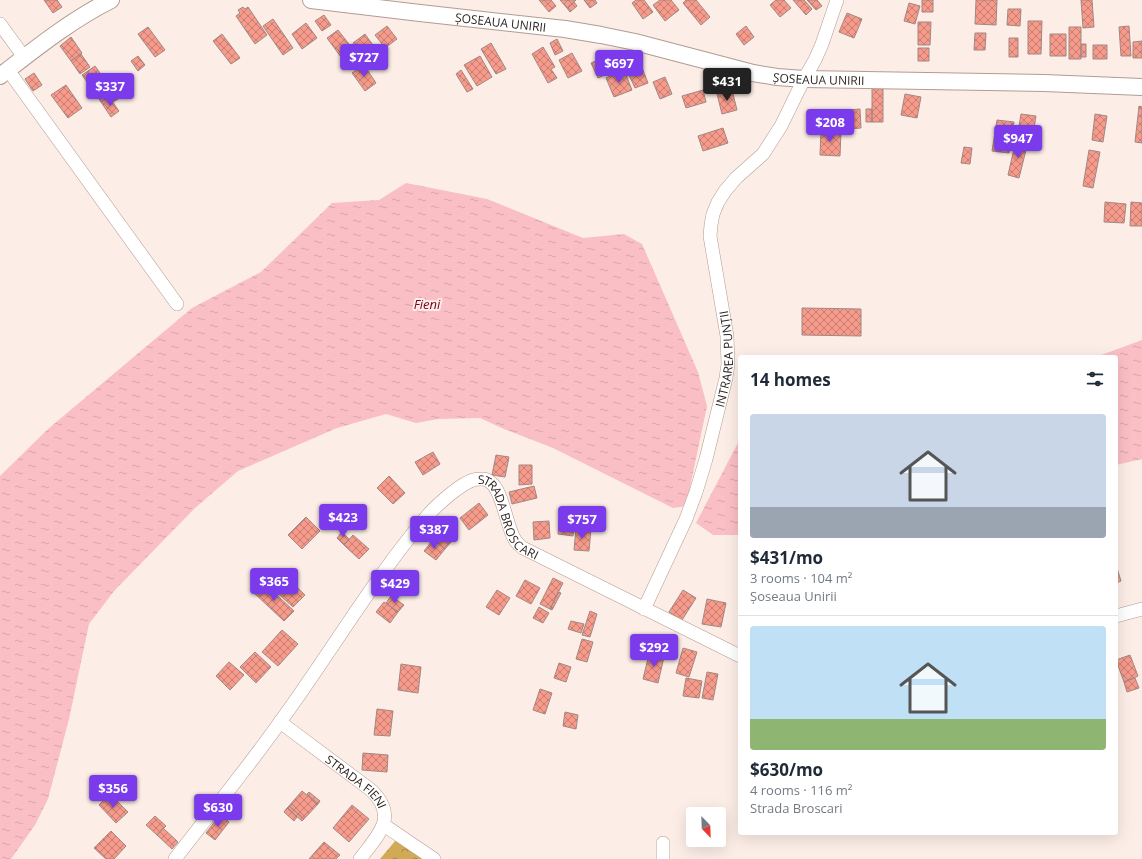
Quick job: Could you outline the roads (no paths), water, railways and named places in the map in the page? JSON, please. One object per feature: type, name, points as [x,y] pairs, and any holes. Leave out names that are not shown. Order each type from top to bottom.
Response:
[{"type":"main road","points":[[4,73],[81,17],[110,0]]},
{"type":"main road","name":"ȘOSEAUA UNIRII","points":[[311,0],[594,33],[635,42],[753,73],[777,77],[804,79],[1023,83],[1142,88]]},
{"type":"street","name":"INTRAREA PUNȚII","points":[[644,608],[672,550],[694,498],[706,459],[726,378],[728,364],[727,336],[710,236],[713,214],[725,190],[763,154],[782,126],[804,79],[815,60],[838,0]]},
{"type":"street","points":[[0,24],[24,57]]},
{"type":"street","points":[[4,73],[177,304]]},
{"type":"street","name":"STRADA BROSCARI","points":[[175,859],[280,722],[386,569],[421,524],[446,498],[474,479],[483,479],[490,482],[496,488],[501,499],[510,530],[516,541],[523,548],[738,655]]},
{"type":"street","points":[[1118,615],[1142,609]]},
{"type":"street","name":"STRADA FIENI","points":[[280,722],[377,796],[385,817],[384,825],[360,859]]},
{"type":"street","points":[[384,825],[434,859]]},
{"type":"street","points":[[663,843],[663,859]]},
{"type":"water","name":"Fieni","points":[[406,183],[487,199],[583,238],[624,234],[642,244],[698,372],[707,406],[686,506],[673,508],[553,448],[480,418],[438,419],[416,423],[386,414],[337,428],[238,471],[195,508],[114,591],[89,624],[69,719],[48,799],[35,825],[11,859],[0,859],[0,476],[48,429],[192,308],[261,272],[332,203],[379,200]]},
{"type":"water","points":[[1142,340],[1142,459],[1118,465],[1118,355],[1101,355]]},
{"type":"water","points":[[738,443],[738,535],[713,535],[696,523]]}]
